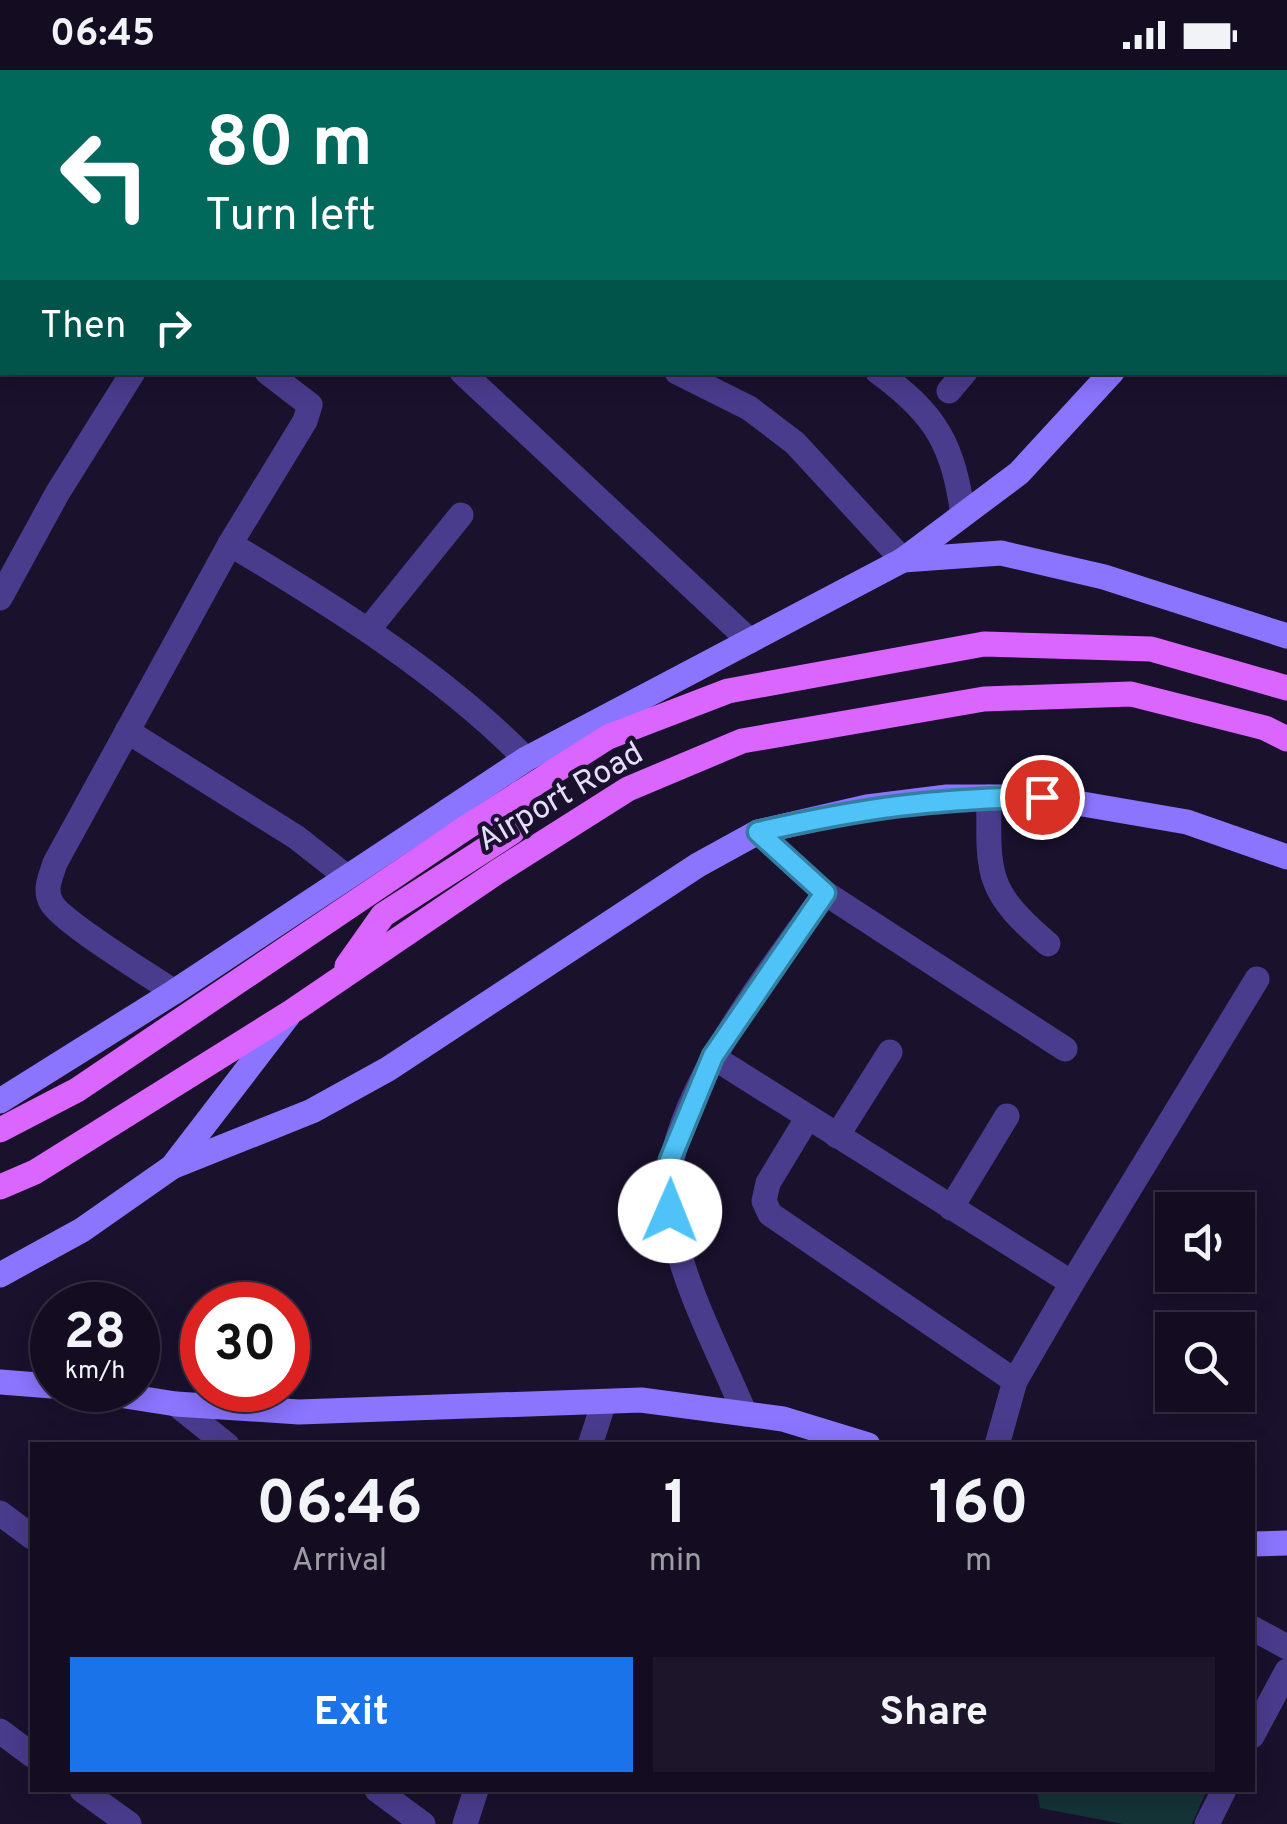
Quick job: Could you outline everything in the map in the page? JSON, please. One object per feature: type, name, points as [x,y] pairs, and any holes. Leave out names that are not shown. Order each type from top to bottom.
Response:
[{"type":"main road","name":"Airport Road","points":[[0,1130],[77,1090],[608,738],[728,691],[984,644],[1151,649],[1287,688]]},
{"type":"main road","name":"Airport Road","points":[[0,1188],[35,1172],[291,1012],[628,789],[742,741],[984,699],[1131,694],[1265,728],[1287,739]]},
{"type":"main road","points":[[338,980],[383,915],[512,832],[520,794]]},
{"type":"street","points":[[0,598],[58,492],[131,375]]},
{"type":"street","points":[[174,992],[68,919],[51,904],[47,888],[55,864],[230,544],[294,442],[310,405],[271,375]]},
{"type":"street","points":[[465,375],[750,641]]},
{"type":"street","points":[[683,375],[749,408],[795,443],[904,560]]},
{"type":"street","points":[[883,375],[907,393],[932,422],[956,462],[963,516]]},
{"type":"street","points":[[0,1101],[174,992],[526,759],[904,560],[1019,473],[1109,375]]},
{"type":"street","points":[[368,630],[461,515]]},
{"type":"street","points":[[230,544],[368,630],[461,697],[526,759]]},
{"type":"street","points":[[904,560],[1001,553],[1104,577],[1287,636]]},
{"type":"street","points":[[128,731],[296,837],[347,878]]},
{"type":"street","points":[[988,797],[988,862],[996,889],[1012,913],[1048,944]]},
{"type":"street","points":[[0,1275],[82,1230],[172,1167],[312,1110],[388,1069],[698,865],[758,832],[867,807],[988,797],[1042,797],[1187,822],[1287,857]]},
{"type":"street","points":[[758,832],[825,893],[1065,1049]]},
{"type":"street","points":[[744,1414],[680,1258],[670,1211],[670,1160],[713,1056],[825,893]]},
{"type":"street","points":[[998,1442],[1015,1381],[1258,980]]},
{"type":"street","points":[[172,1167],[291,1012]]},
{"type":"street","points":[[837,1136],[890,1052]]},
{"type":"street","points":[[713,1056],[1072,1283]]},
{"type":"street","points":[[951,1208],[1007,1116]]},
{"type":"street","points":[[808,1117],[768,1183],[764,1201],[770,1214],[1015,1381]]},
{"type":"street","points":[[0,1382],[30,1384]]},
{"type":"street","points":[[160,1401],[299,1412],[640,1400],[782,1420],[858,1442]]},
{"type":"street","points":[[591,1442],[604,1402]]},
{"type":"street","points":[[176,1404],[223,1442]]},
{"type":"street","points":[[0,1513],[30,1536]]},
{"type":"street","points":[[1255,1544],[1287,1544]]},
{"type":"street","points":[[1255,1630],[1287,1648]]},
{"type":"street","points":[[1255,1730],[1287,1670]]},
{"type":"street","points":[[0,1731],[30,1754]]},
{"type":"street","points":[[85,1792],[129,1824]]},
{"type":"street","points":[[380,1792],[423,1824]]},
{"type":"street","points":[[464,1824],[475,1792]]},
{"type":"street","points":[[1206,1824],[1223,1792]]},
{"type":"green space","points":[[1037,1792],[1206,1792],[1192,1824],[1123,1824],[1040,1808]]},
{"type":"route","points":[[670,1211],[670,1160],[713,1056],[825,893],[758,832],[867,807],[947,797],[1042,797]]}]
